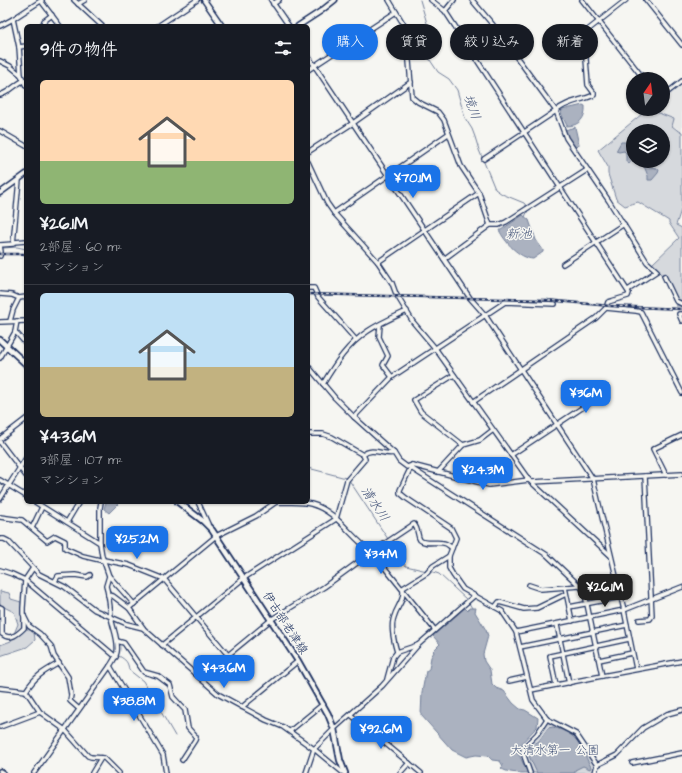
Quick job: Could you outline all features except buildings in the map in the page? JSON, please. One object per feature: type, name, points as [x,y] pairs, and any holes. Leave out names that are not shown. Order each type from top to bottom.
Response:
[{"type":"main road","points":[[0,340],[24,362]]},
{"type":"main road","name":"伊古部老津線","points":[[181,504],[212,530],[272,619],[298,661],[328,714],[334,729],[340,760],[345,773]]},
{"type":"street","points":[[0,26],[41,0],[59,24]]},
{"type":"street","points":[[74,0],[100,24]]},
{"type":"street","points":[[78,4],[85,0]]},
{"type":"street","points":[[161,24],[197,0]]},
{"type":"street","points":[[204,0],[221,24]]},
{"type":"street","points":[[279,0],[272,2],[288,24]]},
{"type":"street","points":[[301,24],[335,0]]},
{"type":"street","points":[[389,0],[404,25],[407,37],[411,90],[414,99],[440,114],[452,140],[461,166],[479,193],[490,225]]},
{"type":"street","points":[[430,0],[445,11],[629,293],[628,296],[608,302],[606,308],[596,318],[473,402]]},
{"type":"street","points":[[445,11],[454,0]]},
{"type":"street","points":[[472,0],[493,25],[556,111],[566,138],[624,224],[647,262],[657,271],[628,290]]},
{"type":"street","points":[[582,0],[639,72]]},
{"type":"street","points":[[484,159],[556,111],[562,105],[594,95],[588,84],[584,33],[626,0]]},
{"type":"street","points":[[646,0],[682,45]]},
{"type":"street","points":[[310,69],[396,12]]},
{"type":"street","points":[[43,24],[44,21],[52,15]]},
{"type":"street","points":[[0,95],[12,90],[24,81],[21,75],[19,47],[13,19]]},
{"type":"street","points":[[19,47],[24,46]]},
{"type":"street","points":[[310,59],[470,298],[484,315],[593,479],[624,610],[636,669]]},
{"type":"street","points":[[0,61],[10,66],[21,75]]},
{"type":"street","points":[[670,90],[682,81]]},
{"type":"street","points":[[310,151],[353,123],[411,82]]},
{"type":"street","points":[[0,131],[24,145]]},
{"type":"street","points":[[334,213],[448,134]]},
{"type":"street","points":[[310,166],[334,213],[378,262],[392,283],[396,294],[413,322],[435,348],[530,481],[611,556]]},
{"type":"street","points":[[444,259],[490,225],[499,225],[506,222],[587,170]]},
{"type":"street","points":[[0,193],[24,176]]},
{"type":"street","points":[[14,242],[19,180]]},
{"type":"street","points":[[378,262],[479,193]]},
{"type":"street","points":[[563,264],[624,224]]},
{"type":"street","points":[[0,256],[0,247],[13,244],[14,242],[24,242]]},
{"type":"street","points":[[664,276],[676,301],[682,304]]},
{"type":"street","points":[[310,288],[314,288],[318,297],[356,340]]},
{"type":"street","points":[[0,294],[12,295],[19,298],[24,297]]},
{"type":"street","points":[[10,321],[12,310],[19,298]]},
{"type":"street","points":[[354,417],[392,377],[505,302],[555,304]]},
{"type":"street","points":[[606,308],[641,312],[682,394]]},
{"type":"street","points":[[323,384],[348,348],[356,340],[380,324],[407,311]]},
{"type":"street","points":[[682,314],[679,314],[682,321]]},
{"type":"street","points":[[0,358],[15,332],[17,321]]},
{"type":"street","points":[[0,322],[24,321]]},
{"type":"street","points":[[380,324],[379,337],[388,356],[383,365],[392,377]]},
{"type":"street","points":[[15,332],[20,335],[24,342]]},
{"type":"street","points":[[310,368],[354,417],[394,452],[399,461],[407,467],[411,466],[489,485],[530,481],[682,474]]},
{"type":"street","points":[[454,375],[414,400],[421,412],[463,445]]},
{"type":"street","points":[[511,455],[606,392]]},
{"type":"street","points":[[24,421],[0,441],[24,473]]},
{"type":"street","points":[[438,472],[463,445],[480,440],[493,430]]},
{"type":"street","points":[[162,645],[244,578],[336,519],[348,479],[365,459],[363,455],[332,437],[323,434],[310,434]]},
{"type":"street","points":[[666,475],[654,449],[682,435]]},
{"type":"street","points":[[363,455],[373,451],[390,454],[394,452]]},
{"type":"street","points":[[0,499],[24,461]]},
{"type":"street","points":[[411,466],[400,493],[451,528],[456,538],[449,556],[449,568],[453,575],[463,589],[502,611],[516,632],[533,700],[547,719],[576,734],[598,765]]},
{"type":"street","points":[[411,466],[547,555],[584,590],[602,676]]},
{"type":"street","points":[[639,620],[652,618],[645,476]]},
{"type":"street","points":[[0,480],[24,495]]},
{"type":"street","points":[[38,504],[100,542]]},
{"type":"street","points":[[32,528],[44,504]]},
{"type":"street","points":[[67,522],[78,504]]},
{"type":"street","points":[[101,504],[100,542],[109,576],[134,604]]},
{"type":"street","points":[[199,504],[212,530]]},
{"type":"street","points":[[129,608],[216,536],[256,516],[274,504]]},
{"type":"street","points":[[310,504],[325,510],[362,545],[372,552],[435,630]]},
{"type":"street","points":[[0,517],[22,520],[47,541],[54,536],[65,541],[65,548],[84,556],[128,565],[164,579],[228,655]]},
{"type":"street","points":[[200,678],[272,619],[324,587],[414,524],[417,528],[419,538],[424,542],[446,543],[452,548]]},
{"type":"street","points":[[0,540],[4,539],[8,541],[39,574],[65,587],[95,610],[127,624],[144,628]]},
{"type":"street","points":[[402,588],[449,556]]},
{"type":"street","points":[[0,607],[2,608],[2,634],[5,637],[10,637],[18,634],[24,628],[23,608],[25,580],[32,568]]},
{"type":"street","points":[[0,570],[25,580],[116,657]]},
{"type":"street","points":[[55,581],[58,576],[75,575],[87,577],[90,575]]},
{"type":"street","points":[[34,773],[116,657],[118,641],[111,618],[106,586],[109,576]]},
{"type":"street","points":[[529,586],[541,588],[580,586]]},
{"type":"street","points":[[516,632],[557,625],[624,610],[652,600],[682,586]]},
{"type":"street","points":[[565,587],[572,621]]},
{"type":"street","points":[[397,652],[394,641],[393,617],[401,603],[403,594],[402,588]]},
{"type":"street","points":[[495,607],[499,602],[524,609],[537,608],[566,594]]},
{"type":"street","points":[[108,595],[113,596],[129,608],[144,628],[218,694],[290,731],[345,773]]},
{"type":"street","points":[[306,773],[314,749],[382,686],[418,645],[474,596]]},
{"type":"street","points":[[569,607],[620,597]]},
{"type":"street","points":[[23,614],[30,626],[51,646],[54,656],[68,677],[71,704],[80,709]]},
{"type":"street","points":[[557,625],[569,683]]},
{"type":"street","points":[[520,647],[627,625]]},
{"type":"street","points":[[556,685],[550,656],[629,639]]},
{"type":"street","points":[[118,641],[124,643],[144,672],[158,676],[170,685],[173,697],[185,710],[188,728],[196,737],[182,760]]},
{"type":"street","points":[[387,679],[393,657],[397,652],[418,645]]},
{"type":"street","points":[[599,660],[632,653]]},
{"type":"street","points":[[242,707],[298,661]]},
{"type":"street","points":[[530,690],[682,661]]},
{"type":"street","points":[[26,691],[36,677],[59,663]]},
{"type":"street","points":[[110,666],[163,755],[166,773]]},
{"type":"street","points":[[509,681],[527,677]]},
{"type":"street","points":[[0,688],[26,691],[40,712],[65,730],[88,756],[104,758],[119,773]]},
{"type":"street","points":[[290,731],[323,704]]},
{"type":"street","points":[[595,773],[598,765],[617,755],[643,728],[667,714],[682,710]]},
{"type":"street","points":[[0,726],[40,712]]},
{"type":"street","points":[[351,715],[421,773]]},
{"type":"street","points":[[530,773],[523,753],[524,746],[537,734],[547,719]]},
{"type":"street","points":[[632,763],[682,753]]},
{"type":"street","points":[[92,773],[101,758]]},
{"type":"street","points":[[400,773],[409,763]]},
{"type":"shaded area","points":[[682,83],[682,131],[672,126],[674,119],[666,116],[670,116],[670,92]]},
{"type":"green space","points":[[639,116],[666,116],[674,119],[672,126],[682,132],[682,207],[676,225],[682,228],[682,306],[676,306],[661,274],[652,264],[679,238],[669,221],[638,202],[625,206],[616,199],[608,174],[608,167],[598,150],[626,127],[626,168],[670,168],[670,124],[630,124]]},
{"type":"green space","points":[[0,591],[9,593],[11,599],[21,602],[22,615],[27,629],[34,632],[35,640],[27,647],[0,656],[0,645],[11,641],[18,624],[14,612],[0,605]]},
{"type":"green space","name":"大清水第一 公園","points":[[548,721],[574,733],[596,765],[594,773],[533,773],[525,755],[526,747],[537,736]]},
{"type":"water","points":[[583,105],[585,106],[585,110],[583,118],[575,125],[567,126],[561,113],[562,110]]},
{"type":"water","points":[[575,127],[579,145],[574,148],[565,130]]},
{"type":"water","points":[[621,142],[625,142],[626,153],[624,151],[616,151]]},
{"type":"water","points":[[645,168],[656,168],[659,170],[652,180],[648,180]]},
{"type":"water","name":"新池","points":[[523,215],[529,220],[536,240],[543,250],[543,252],[533,259],[523,256],[513,249],[499,230]]},
{"type":"water","points":[[105,504],[118,504],[109,513],[104,509]]},
{"type":"water","points":[[465,608],[468,611],[469,608],[476,608],[475,612],[486,630],[488,636],[483,654],[484,661],[490,670],[492,684],[496,688],[504,691],[513,703],[520,709],[525,710],[538,718],[537,727],[518,747],[517,751],[528,773],[503,770],[501,768],[503,766],[500,761],[492,760],[488,756],[476,755],[466,757],[452,750],[421,715],[422,692],[426,671],[429,669],[433,651],[440,644],[433,636]]},
{"type":"water","name":"大清水第一 公園","points":[[553,727],[567,732],[578,742],[591,767],[590,769],[583,766],[575,770],[575,773],[537,773],[527,752],[528,748],[539,741],[548,728]]},
{"type":"waterway","name":"境川","points":[[420,0],[432,40],[432,48],[428,57],[438,72],[449,79],[457,90],[465,118],[472,129],[495,189],[502,194],[524,203],[527,207]]},
{"type":"waterway","name":"境川","points":[[525,217],[528,210]]},
{"type":"waterway","name":"清水川","points":[[3,248],[17,247],[24,249]]},
{"type":"waterway","name":"清水川","points":[[310,469],[346,478]]},
{"type":"waterway","name":"清水川","points":[[349,480],[388,539]]},
{"type":"waterway","name":"清水川","points":[[389,542],[406,566],[427,571]]},
{"type":"waterway","name":"清水川","points":[[430,571],[439,574],[467,600],[472,608]]},
{"type":"waterway","points":[[119,656],[126,662],[129,670],[143,681],[175,736]]},
{"type":"railway","points":[[0,254],[24,254]]},
{"type":"railway","points":[[310,294],[547,300],[610,306],[682,309]]}]
